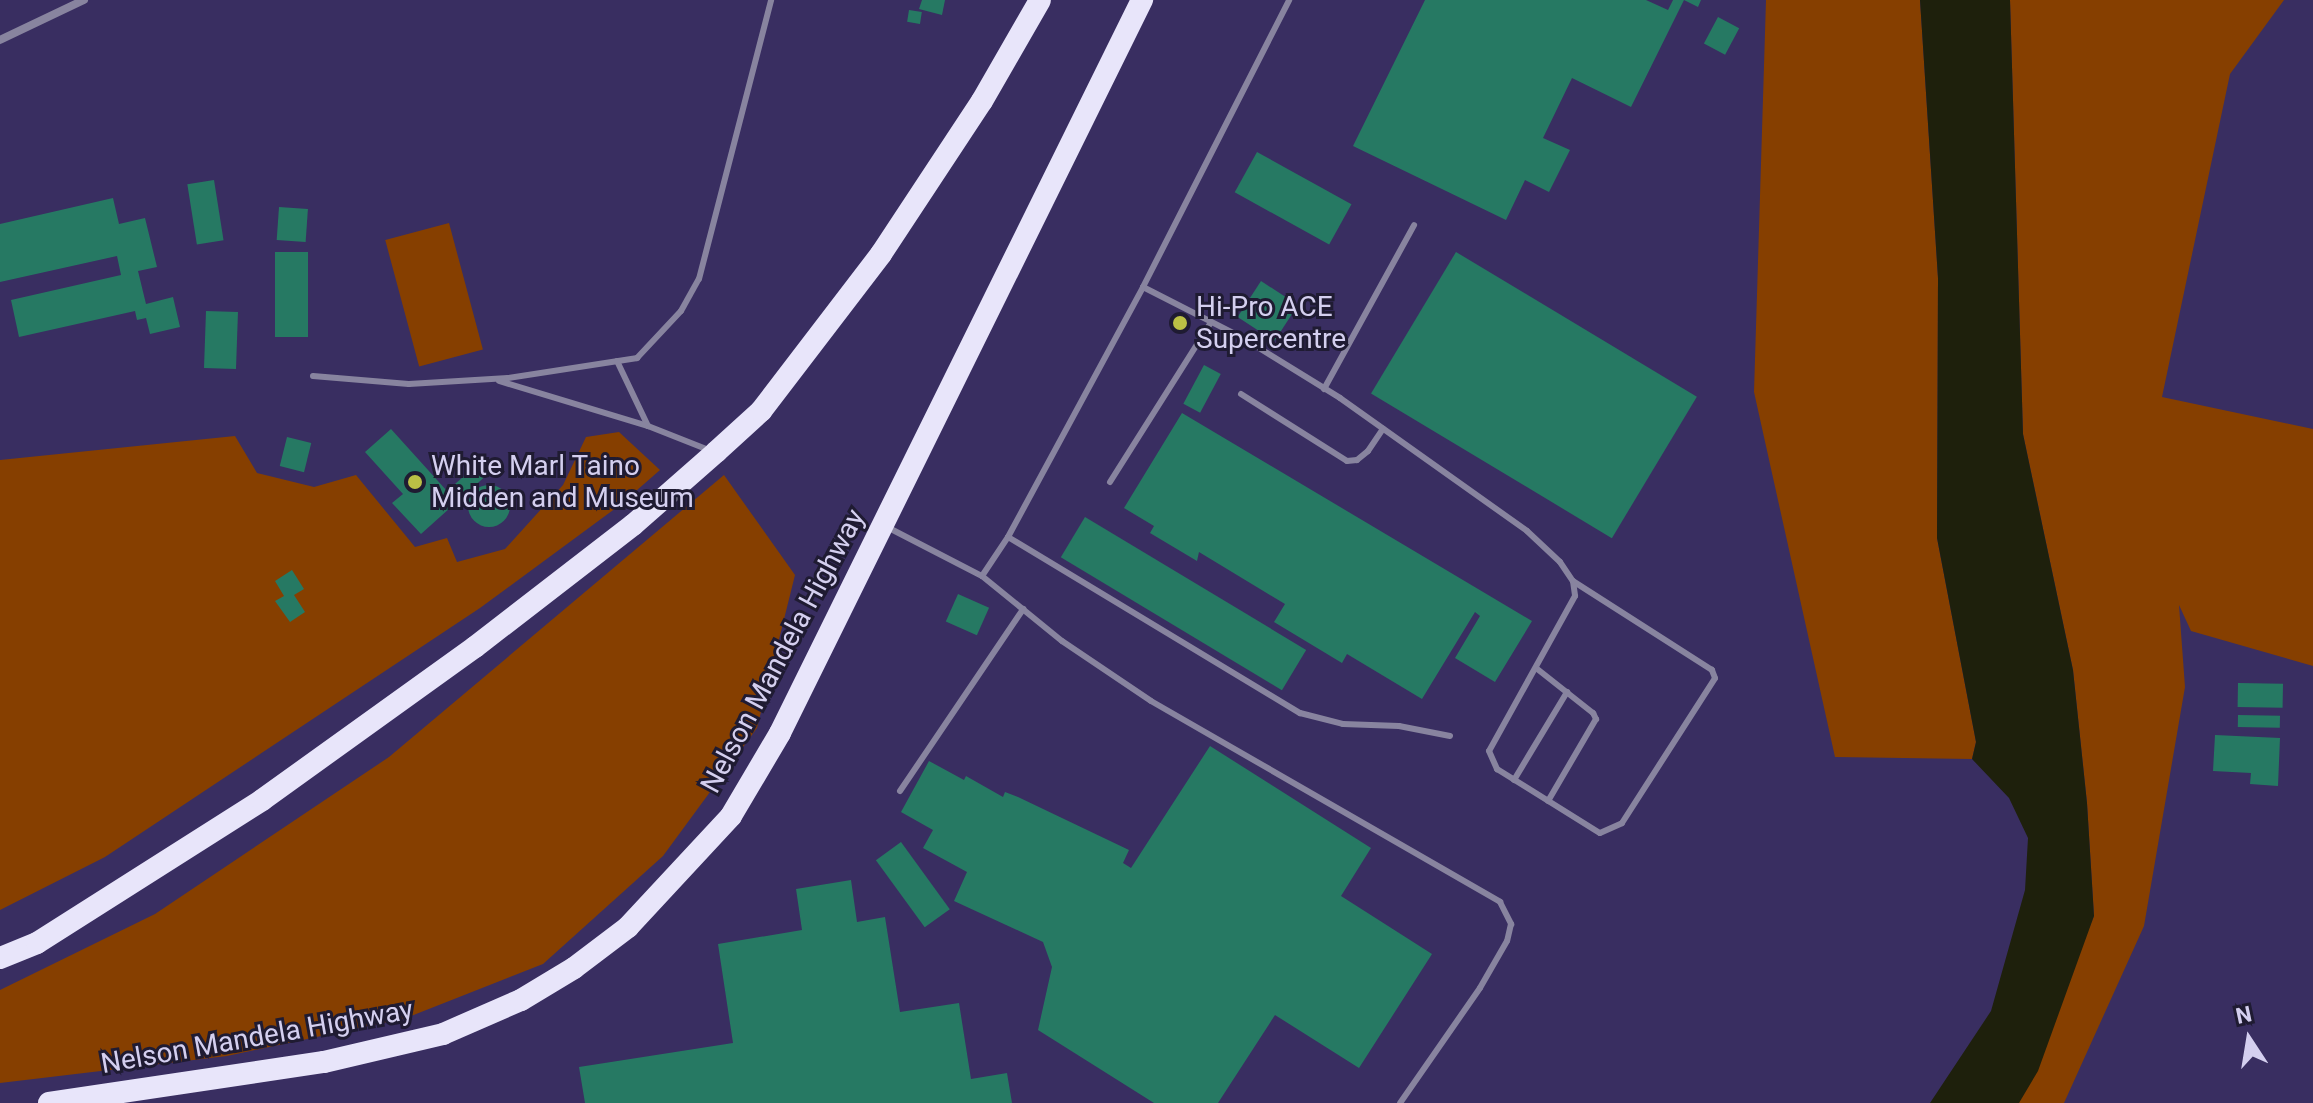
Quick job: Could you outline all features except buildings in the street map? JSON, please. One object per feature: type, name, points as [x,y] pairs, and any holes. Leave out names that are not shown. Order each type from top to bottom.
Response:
[{"type":"highway","points":[[0,958],[37,943],[262,800],[475,647],[633,525],[761,411],[881,254],[982,101],[1040,0]]},
{"type":"highway","name":"Nelson Mandela Highway","points":[[49,1103],[324,1062],[443,1034],[521,1000],[574,968],[628,927],[731,816],[780,733],[1142,0]]},
{"type":"street","points":[[0,40],[84,0]]},
{"type":"lane","points":[[313,376],[409,384],[494,379],[637,358],[681,311],[699,279],[771,0]]},
{"type":"lane","points":[[982,576],[1008,537],[1143,287],[1289,0]]},
{"type":"lane","points":[[1324,389],[1414,225]]},
{"type":"lane","points":[[1143,287],[1211,322],[1324,389],[1527,531],[1560,562],[1573,581],[1712,670],[1715,682],[1622,823],[1600,833],[1497,769],[1489,751],[1575,596],[1573,581]]},
{"type":"lane","points":[[1110,482],[1211,322]]},
{"type":"lane","points":[[617,361],[648,426]]},
{"type":"lane","points":[[494,379],[648,426],[716,452]]},
{"type":"lane","points":[[1241,394],[1347,461],[1357,460],[1368,451],[1383,429]]},
{"type":"lane","points":[[884,525],[982,576],[1062,641],[1151,701],[1500,902],[1511,924],[1507,941],[1480,988],[1400,1103]]},
{"type":"lane","points":[[1008,537],[1300,713],[1343,724],[1399,726],[1450,736]]},
{"type":"lane","points":[[900,791],[1023,609]]},
{"type":"lane","points":[[1536,668],[1596,719],[1548,801]]},
{"type":"lane","points":[[1514,780],[1567,692]]},
{"type":"shaded area","points":[[1766,0],[1920,0],[1938,278],[1937,538],[1976,742],[1972,759],[1835,757],[1754,392]]},
{"type":"shaded area","points":[[1920,0],[2010,0],[2023,434],[2073,670],[2087,803],[2094,916],[2038,1071],[2019,1103],[1930,1103],[1991,1011],[2025,890],[2028,838],[2009,798],[1972,759],[1976,742],[1937,538],[1938,278]]},
{"type":"shaded area","points":[[2010,0],[2284,0],[2230,74],[2162,397],[2313,429],[2313,666],[2191,631],[2179,605],[2185,687],[2144,926],[2064,1103],[2016,1103],[2094,916],[2087,803],[2073,670],[2023,434]]},
{"type":"shaded area","points":[[449,223],[483,350],[419,367],[385,240]]},
{"type":"shaded area","points":[[619,432],[660,470],[620,505],[480,608],[105,857],[0,910],[0,460],[235,436],[257,473],[314,487],[356,475],[415,547],[447,538],[457,562],[505,549],[563,485],[586,437]]},
{"type":"shaded area","points":[[724,475],[795,575],[757,728],[663,856],[543,964],[406,1018],[227,1056],[0,1083],[0,990],[155,914],[389,757]]},
{"type":"place","name":"Hi-Pro ACE Supercentre","points":[[1180,323]]},
{"type":"place","name":"White Marl Taino Midden and Museum","points":[[415,482]]}]
